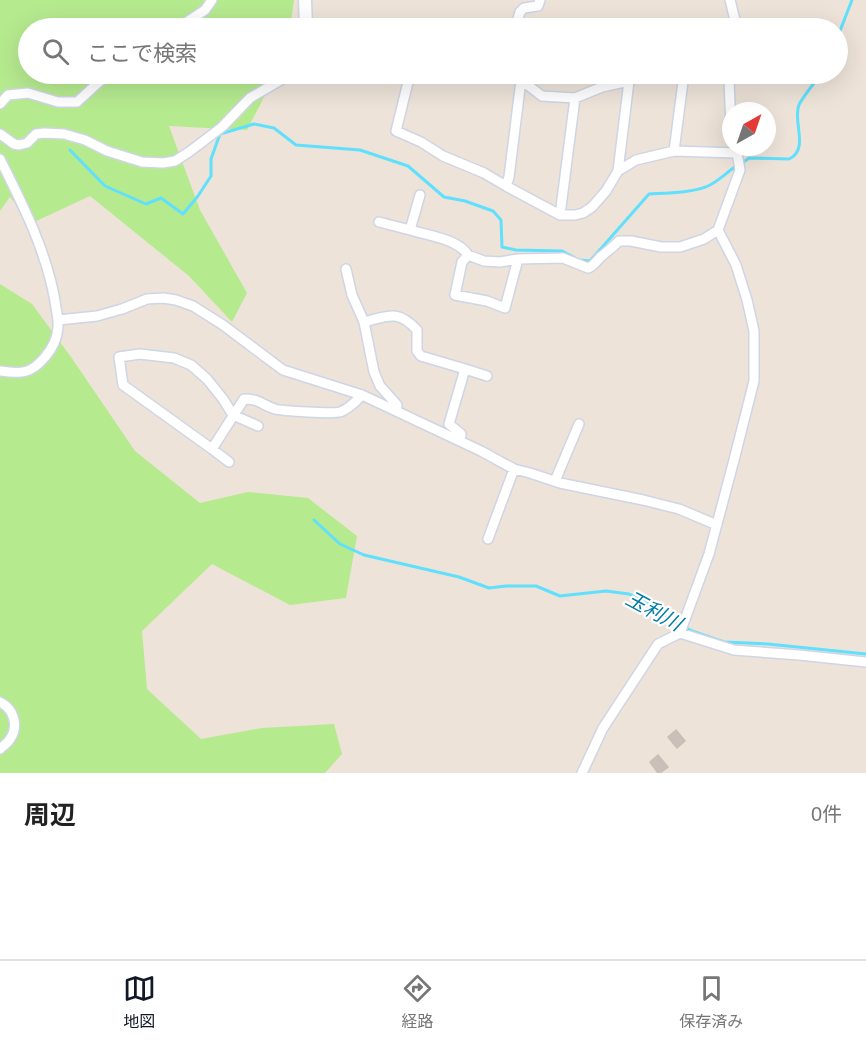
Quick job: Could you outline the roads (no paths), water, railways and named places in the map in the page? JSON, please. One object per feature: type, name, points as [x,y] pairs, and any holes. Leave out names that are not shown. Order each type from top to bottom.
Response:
[{"type":"street","points":[[193,18],[205,10],[212,0]]},
{"type":"street","points":[[305,0],[306,18]]},
{"type":"street","points":[[518,18],[524,8],[538,6],[540,0]]},
{"type":"street","points":[[730,0],[734,18]]},
{"type":"street","points":[[0,104],[8,95],[28,93],[58,102],[77,102],[97,84]]},
{"type":"street","points":[[0,134],[19,145],[27,142],[36,134],[64,134],[142,162],[164,163],[176,160],[189,152],[222,127],[250,98],[274,84]]},
{"type":"street","points":[[408,84],[396,131],[421,142],[443,156],[484,173],[560,215],[575,215],[592,207],[606,191],[618,171],[629,84]]},
{"type":"street","points":[[506,186],[509,177],[518,84]]},
{"type":"street","points":[[527,84],[542,96],[575,98],[616,84]]},
{"type":"street","points":[[674,151],[683,84]]},
{"type":"street","points":[[730,84],[731,102]]},
{"type":"street","points":[[560,215],[575,98]]},
{"type":"street","points":[[618,171],[636,160],[674,151],[722,150]]},
{"type":"street","points":[[379,222],[450,242],[464,248],[468,255],[484,261],[562,258],[588,268],[594,266],[602,255],[619,241],[680,247],[704,239],[718,230],[740,170],[737,156]]},
{"type":"street","points":[[0,159],[43,252],[53,288],[58,320],[58,330],[52,350],[37,366],[24,372],[0,371]]},
{"type":"street","points":[[410,230],[420,195]]},
{"type":"street","points":[[680,633],[709,554],[754,381],[754,331],[747,300],[736,265],[718,230]]},
{"type":"street","points":[[468,255],[462,262],[455,295],[505,308],[518,259]]},
{"type":"street","points":[[346,269],[352,295],[364,322],[374,372],[380,386],[397,405],[396,410]]},
{"type":"street","points":[[58,320],[97,316],[147,299],[176,300],[193,306],[213,319],[283,370],[362,395],[514,469],[555,481],[643,500],[679,510],[717,525]]},
{"type":"street","points":[[364,322],[394,315],[408,320],[417,330],[417,351],[421,356],[487,376]]},
{"type":"street","points":[[229,462],[123,385],[119,357],[140,354],[174,358],[192,365],[207,379],[233,415],[258,426]]},
{"type":"street","points":[[460,441],[461,434],[449,424],[465,369]]},
{"type":"street","points":[[212,449],[244,399],[254,399],[275,409],[340,412],[354,404],[362,395]]},
{"type":"street","points":[[555,481],[579,424]]},
{"type":"street","points":[[488,539],[514,469]]},
{"type":"street","points":[[582,773],[603,728],[658,644],[680,633],[734,650],[866,662]]},
{"type":"street","points":[[0,702],[12,712],[15,728],[11,738],[0,750]]},
{"type":"waterway","points":[[845,18],[852,0]]},
{"type":"waterway","points":[[742,163],[749,158],[789,159],[795,154],[800,142],[797,112],[799,105],[814,84]]},
{"type":"waterway","points":[[70,150],[105,186],[146,204],[161,198],[183,214],[211,176],[211,159],[220,134],[254,124],[274,128],[296,145],[360,150],[408,166],[444,197],[465,201],[493,211],[501,220],[502,247],[516,250],[562,251],[579,260],[590,261],[649,194],[702,188],[716,182],[736,166]]},
{"type":"waterway","name":"玉利川","points":[[314,520],[340,544],[364,555],[459,577],[489,588],[536,586],[560,596],[606,591],[629,594],[692,631],[724,642],[866,654]]}]
